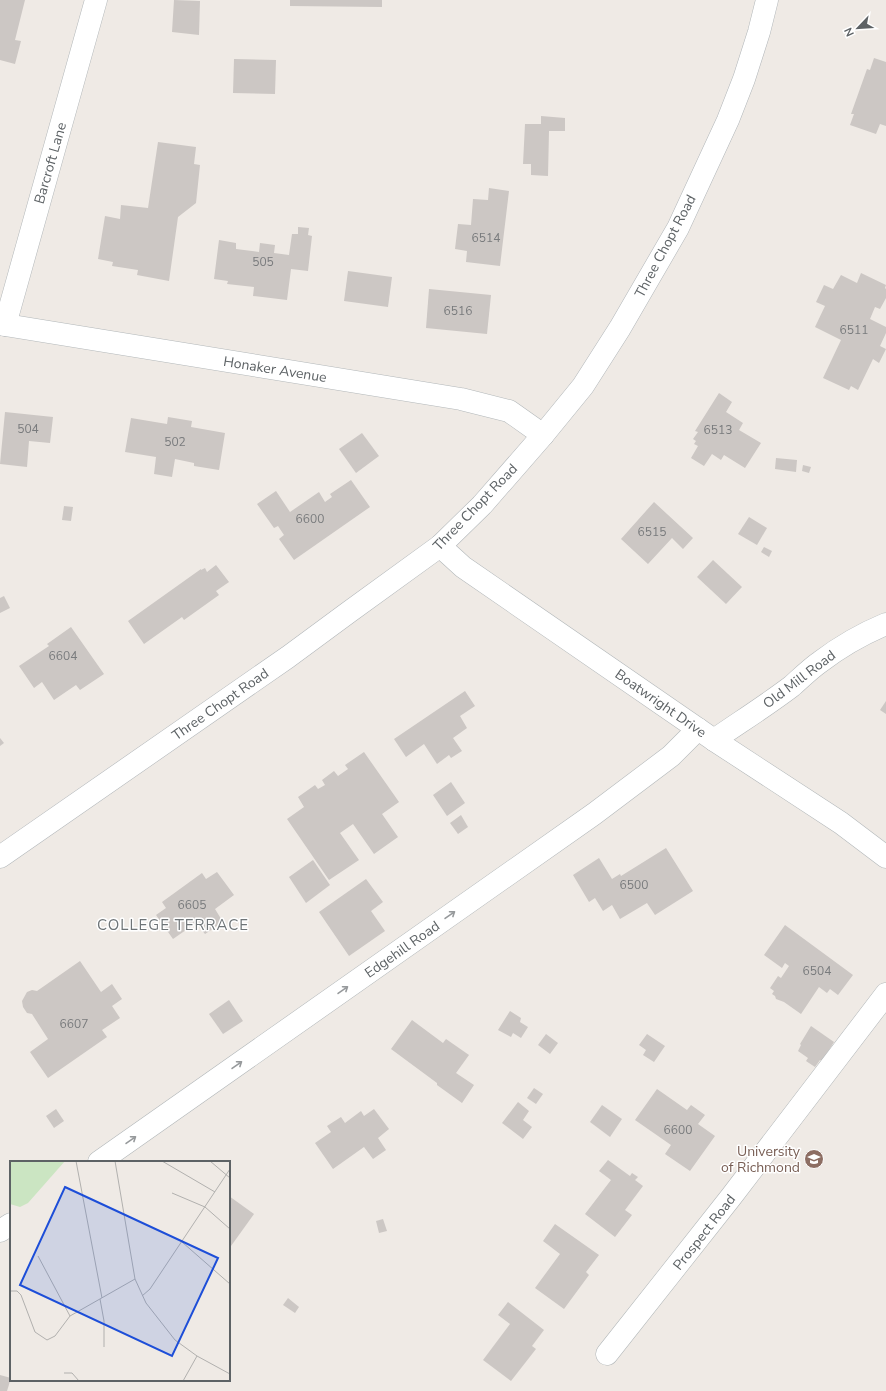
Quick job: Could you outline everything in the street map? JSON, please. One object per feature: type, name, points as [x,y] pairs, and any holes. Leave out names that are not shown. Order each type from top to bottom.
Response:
[{"type":"street","name":"Barcroft Lane","points":[[2,325],[96,0]]},
{"type":"street","name":"Three Chopt Road","points":[[0,857],[288,657],[440,546],[482,505],[543,435],[583,386],[620,328],[678,228],[707,166],[744,79],[759,32],[767,0]]},
{"type":"street","name":"Honaker Avenue","points":[[2,325],[462,399],[509,411],[543,435]]},
{"type":"street","name":"Boatwright Drive","points":[[440,546],[463,567],[706,734],[841,823],[886,857]]},
{"type":"street","name":"Old Mill Road","points":[[706,734],[786,690],[820,662],[844,646],[865,633],[886,624]]},
{"type":"street","name":"Edgehill Road","points":[[100,1161],[594,814],[671,756],[706,734]]},
{"type":"street","name":"Prospect Road","points":[[607,1354],[731,1197],[886,994]]},
{"type":"street","points":[[0,1231],[10,1225]]},
{"type":"building","points":[[0,0],[25,0],[15,40],[21,41],[15,64],[0,60]]},
{"type":"building","points":[[174,0],[200,1],[199,35],[172,32]]},
{"type":"building","points":[[290,0],[382,0],[382,7],[290,6]]},
{"type":"building","points":[[874,58],[886,62],[886,126],[880,124],[876,134],[850,125],[854,114],[851,114],[867,69],[870,70]]},
{"type":"building","points":[[234,59],[276,60],[275,94],[233,93]]},
{"type":"building","points":[[541,116],[565,118],[565,131],[549,131],[548,176],[531,175],[531,164],[523,164],[525,124],[541,124]]},
{"type":"building","points":[[158,142],[196,147],[194,164],[200,165],[196,203],[178,217],[169,281],[137,275],[138,270],[112,266],[113,262],[98,259],[105,216],[120,219],[121,205],[148,208]]},
{"type":"building","points":[[489,188],[509,191],[500,266],[466,262],[467,251],[455,249],[458,224],[471,225],[473,199],[488,200]]},
{"type":"building","points":[[298,227],[309,228],[308,235],[312,236],[308,271],[291,269],[287,300],[253,296],[254,287],[227,284],[228,281],[214,279],[219,240],[236,243],[236,249],[259,252],[260,243],[275,245],[274,253],[289,255],[292,234],[298,234]]},
{"type":"building","points":[[348,271],[392,277],[388,307],[344,301]]},
{"type":"building","points":[[861,273],[886,285],[886,298],[880,309],[875,307],[870,319],[886,327],[886,333],[880,346],[886,349],[879,363],[873,359],[858,390],[851,386],[849,390],[823,378],[841,340],[815,327],[825,306],[816,302],[824,285],[833,289],[841,275],[857,283]]},
{"type":"building","points":[[429,289],[491,295],[487,334],[426,328]]},
{"type":"building","points":[[719,393],[732,402],[726,412],[743,423],[739,430],[761,443],[745,468],[724,455],[721,460],[712,454],[704,466],[691,458],[698,446],[694,444],[696,441],[693,439],[698,432],[695,431]]},
{"type":"building","points":[[5,412],[53,417],[50,443],[29,441],[27,467],[0,464]]},
{"type":"building","points":[[168,417],[192,421],[191,427],[225,433],[219,470],[194,466],[194,463],[175,459],[172,477],[154,474],[156,457],[125,452],[131,418],[167,424]]},
{"type":"building","points":[[362,433],[379,456],[356,473],[339,449]]},
{"type":"building","points":[[776,458],[797,460],[796,472],[775,469]]},
{"type":"building","points":[[803,465],[811,467],[809,473],[802,471]]},
{"type":"building","points":[[351,480],[370,507],[294,560],[279,539],[284,535],[278,526],[274,528],[257,504],[276,491],[290,512],[319,492],[325,502],[332,497],[330,494]]},
{"type":"building","points":[[654,502],[693,538],[683,549],[672,538],[648,564],[621,539]]},
{"type":"building","points":[[64,506],[73,507],[71,521],[62,520]]},
{"type":"building","points":[[749,517],[767,528],[757,545],[738,534]]},
{"type":"building","points":[[764,547],[772,551],[769,557],[761,552]]},
{"type":"building","points":[[713,560],[742,587],[726,604],[697,577]]},
{"type":"building","points":[[216,565],[229,582],[216,591],[219,595],[184,620],[182,617],[144,644],[128,621],[201,569],[205,568],[207,572]]},
{"type":"building","points":[[4,596],[10,608],[0,613],[0,598]]},
{"type":"building","points":[[71,627],[104,674],[80,690],[76,685],[54,700],[42,682],[34,688],[19,666],[49,646],[47,644]]},
{"type":"building","points":[[465,691],[475,706],[460,716],[467,728],[453,738],[462,751],[451,758],[449,755],[437,764],[424,744],[406,757],[394,739]]},
{"type":"building","points":[[886,701],[886,714],[880,710]]},
{"type":"building","points":[[0,738],[4,743],[0,746]]},
{"type":"building","points":[[364,752],[399,802],[382,814],[398,837],[374,854],[353,824],[340,833],[359,860],[329,880],[287,819],[304,807],[298,797],[315,785],[318,789],[325,785],[322,780],[334,771],[338,776],[348,769],[345,765]]},
{"type":"building","points":[[451,782],[465,803],[447,816],[433,795]]},
{"type":"building","points":[[461,815],[468,827],[458,834],[450,823]]},
{"type":"building","points":[[666,848],[693,891],[655,915],[647,903],[620,919],[612,905],[603,911],[595,898],[589,902],[573,875],[599,858],[612,879],[620,874],[621,876]]},
{"type":"building","points":[[313,860],[330,885],[306,903],[289,877]]},
{"type":"building","points":[[217,872],[234,895],[215,909],[223,922],[205,934],[196,923],[173,939],[156,915],[166,908],[162,902],[202,873],[206,879]]},
{"type":"building","points":[[366,879],[383,902],[371,911],[385,931],[349,956],[319,912]]},
{"type":"building","points":[[785,925],[853,975],[838,995],[830,989],[827,993],[819,987],[801,1014],[784,1002],[776,999],[772,994],[774,991],[770,988],[778,976],[781,978],[789,966],[785,963],[782,968],[764,955]]},
{"type":"building","points":[[80,961],[101,992],[112,984],[122,999],[112,1006],[120,1018],[102,1030],[107,1037],[48,1078],[30,1052],[48,1039],[32,1014],[27,1013],[23,1007],[22,1001],[27,992],[32,990],[37,991]]},
{"type":"building","points":[[229,1000],[243,1021],[223,1034],[209,1014]]},
{"type":"building","points":[[510,1011],[521,1018],[520,1022],[528,1027],[521,1038],[513,1033],[511,1037],[498,1030]]},
{"type":"building","points":[[412,1020],[443,1043],[446,1039],[469,1055],[456,1073],[474,1085],[462,1103],[391,1049]]},
{"type":"building","points":[[811,1026],[834,1042],[822,1061],[820,1060],[815,1067],[806,1061],[808,1058],[798,1051],[801,1045],[800,1044]]},
{"type":"building","points":[[546,1034],[558,1043],[550,1054],[538,1045]]},
{"type":"building","points":[[647,1034],[665,1046],[654,1062],[643,1055],[646,1050],[639,1045]]},
{"type":"building","points":[[534,1088],[543,1094],[536,1104],[527,1098]]},
{"type":"building","points":[[657,1089],[687,1110],[691,1105],[705,1115],[698,1124],[715,1136],[690,1171],[665,1154],[671,1145],[635,1120]]},
{"type":"building","points":[[518,1102],[529,1111],[523,1120],[532,1127],[523,1139],[502,1123]]},
{"type":"building","points":[[602,1105],[622,1119],[610,1137],[590,1122]]},
{"type":"building","points":[[56,1109],[64,1121],[54,1128],[46,1116]]},
{"type":"building","points":[[374,1109],[389,1129],[378,1138],[386,1150],[373,1159],[364,1147],[333,1169],[315,1143],[331,1132],[327,1126],[341,1117],[345,1123],[361,1111],[364,1116]]},
{"type":"building","points":[[608,1160],[630,1176],[632,1173],[638,1177],[635,1180],[643,1186],[625,1210],[632,1215],[615,1237],[585,1214],[611,1180],[599,1171]]},
{"type":"building","points":[[230,1197],[254,1214],[231,1246],[230,1245]]},
{"type":"building","points":[[383,1219],[387,1231],[379,1233],[376,1221]]},
{"type":"building","points":[[555,1224],[599,1255],[586,1272],[589,1275],[564,1309],[535,1288],[560,1254],[543,1241]]},
{"type":"building","points":[[288,1298],[299,1307],[295,1313],[283,1305]]},
{"type":"building","points":[[508,1302],[544,1330],[532,1346],[536,1349],[511,1381],[483,1360],[510,1324],[498,1315]]},
{"type":"building","points":[[0,1375],[10,1378],[7,1391],[0,1391]]},
{"type":"place","name":"University of Richmond","points":[[814,1159]]},
{"type":"district","name":"COLLEGE TERRACE","points":[[173,925]]}]
